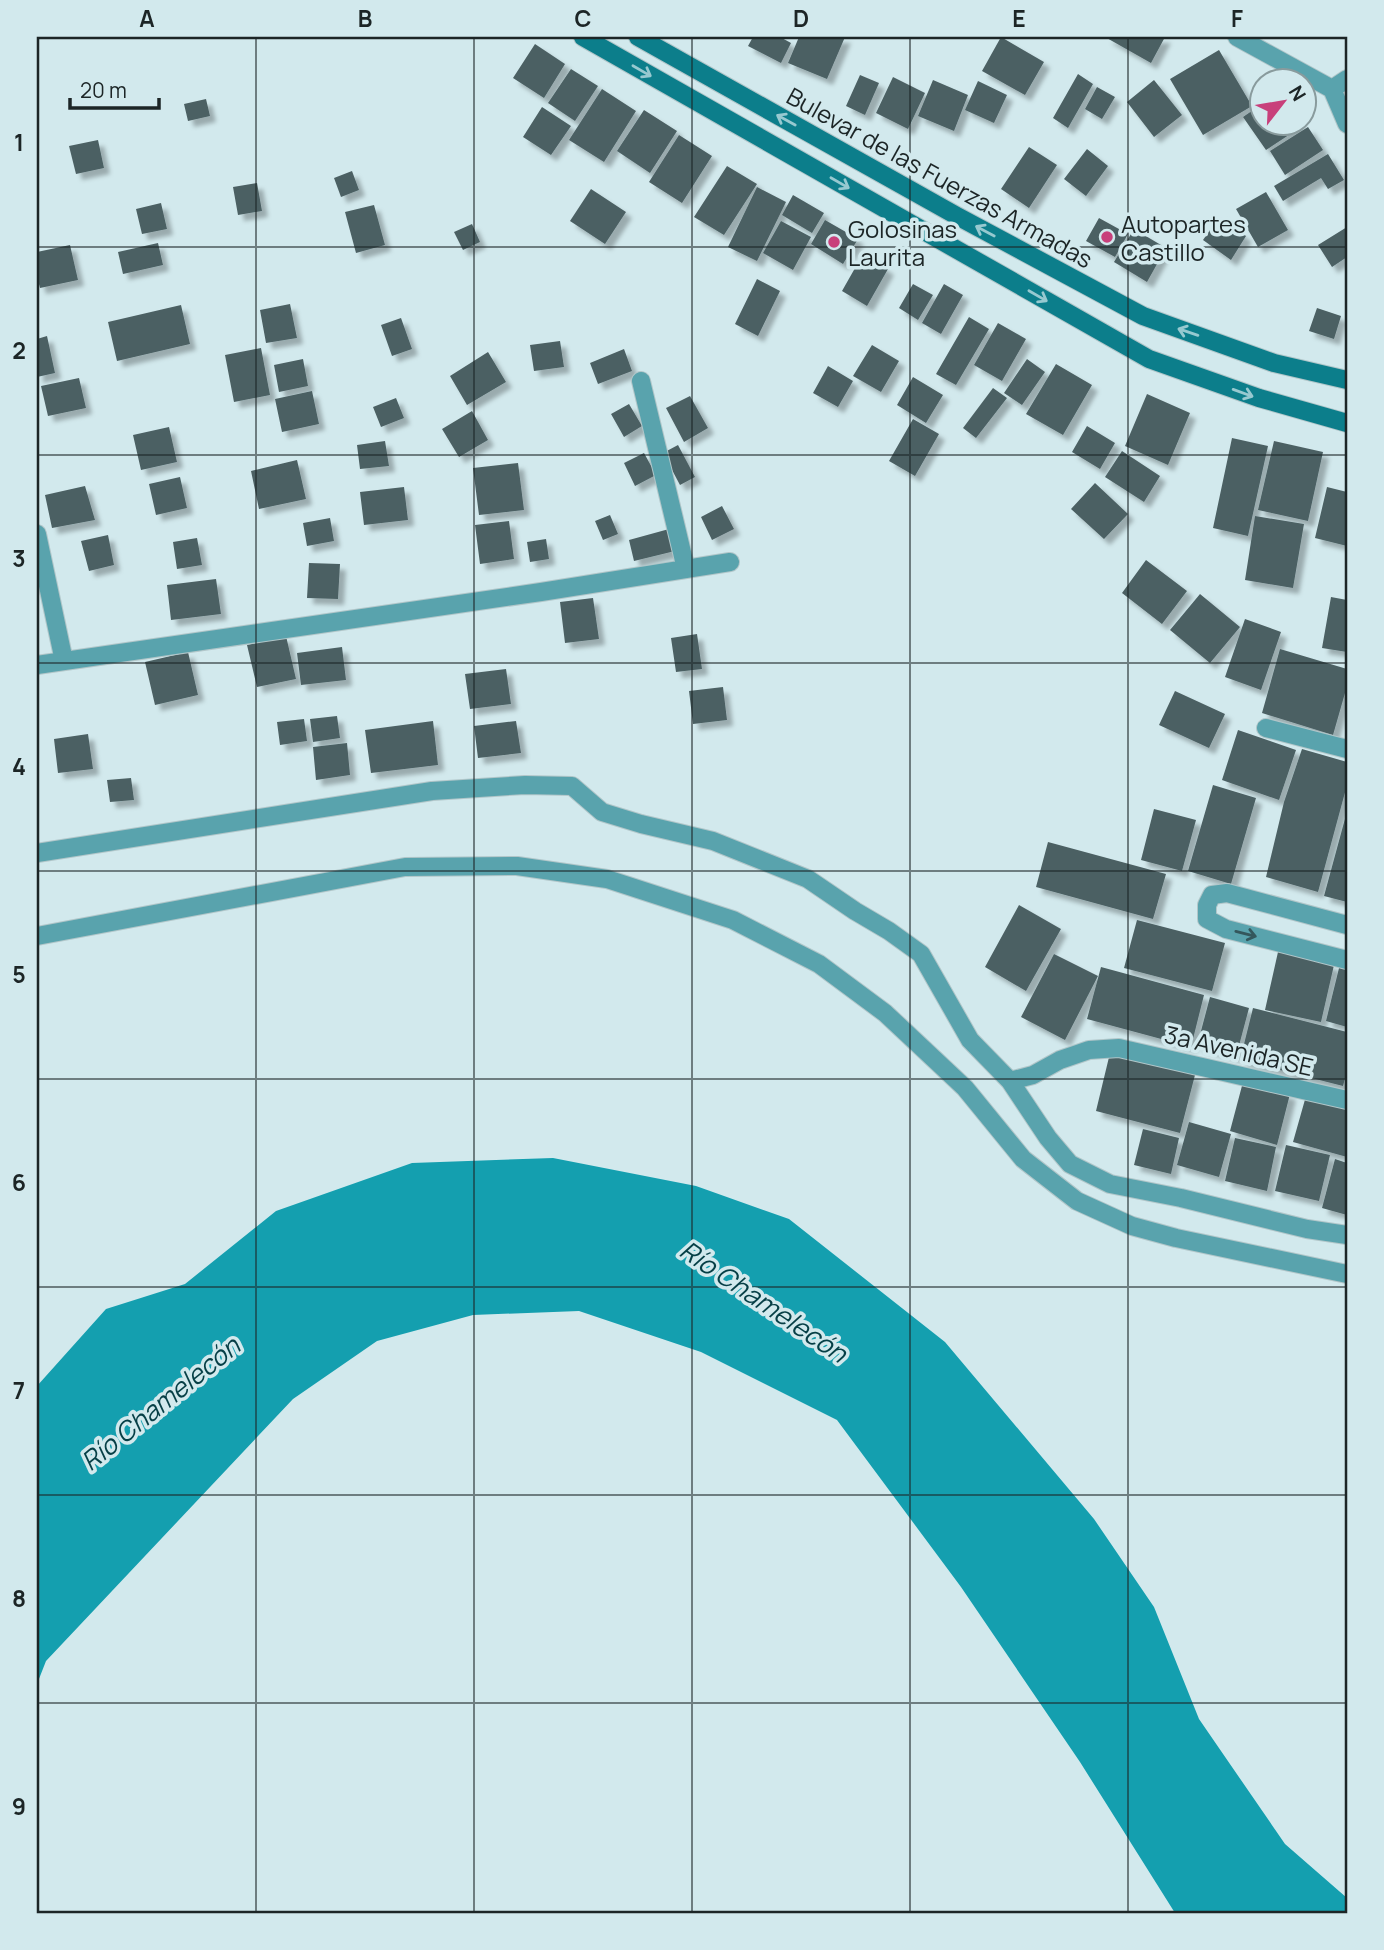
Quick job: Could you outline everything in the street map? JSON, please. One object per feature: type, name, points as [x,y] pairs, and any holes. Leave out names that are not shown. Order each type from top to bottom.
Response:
[{"type":"street","points":[[583,37],[1149,359],[1259,398],[1347,423]]},
{"type":"street","name":"Bulevar de las Fuerzas Armadas","points":[[638,37],[957,216],[1143,316],[1274,363],[1347,380]]},
{"type":"street","points":[[1237,37],[1340,84],[1347,124]]},
{"type":"street","points":[[641,381],[686,569]]},
{"type":"street","points":[[37,534],[64,661]]},
{"type":"street","points":[[37,665],[730,562]]},
{"type":"street","points":[[1266,729],[1347,749]]},
{"type":"street","points":[[37,853],[432,791],[525,785],[572,786],[602,812],[713,841],[808,879],[921,954],[970,1040],[1010,1081],[1048,1138],[1070,1164],[1110,1184],[1181,1198],[1307,1229],[1347,1235]]},
{"type":"street","points":[[37,936],[405,867],[517,866],[607,878],[733,920],[819,964],[885,1013],[965,1088],[1023,1159],[1077,1201],[1132,1226],[1176,1238],[1347,1274]]},
{"type":"street","points":[[1347,925],[1227,893],[1212,895],[1207,905],[1207,919],[1226,929],[1347,960]]},
{"type":"street","name":"3a Avenida SE","points":[[1010,1081],[1032,1075],[1060,1060],[1089,1050],[1119,1048],[1347,1100]]},
{"type":"water","name":"Río Chamelecón","points":[[553,1158],[696,1186],[789,1219],[945,1342],[1094,1519],[1154,1607],[1199,1719],[1285,1844],[1347,1898],[1347,1913],[1175,1913],[1080,1762],[961,1587],[837,1420],[701,1352],[579,1311],[473,1315],[377,1341],[293,1399],[46,1661],[37,1684],[37,1386],[106,1309],[185,1284],[276,1211],[412,1163]]},
{"type":"building","points":[[753,37],[780,37],[791,43],[781,63],[748,46]]},
{"type":"building","points":[[799,37],[845,37],[827,79],[788,63]]},
{"type":"building","points":[[1001,37],[1044,62],[1025,95],[982,71]]},
{"type":"building","points":[[1105,37],[1165,37],[1151,63]]},
{"type":"building","points":[[535,44],[565,64],[544,98],[513,78]]},
{"type":"building","points":[[1219,50],[1248,99],[1248,108],[1203,135],[1170,79]]},
{"type":"building","points":[[571,69],[598,86],[575,121],[548,103]]},
{"type":"building","points":[[1078,74],[1093,84],[1068,128],[1053,118]]},
{"type":"building","points":[[860,75],[879,83],[865,115],[846,106]]},
{"type":"building","points":[[893,77],[925,93],[908,129],[876,113]]},
{"type":"building","points":[[933,80],[968,95],[954,131],[918,116]]},
{"type":"building","points":[[1154,80],[1182,115],[1154,137],[1127,102]]},
{"type":"building","points":[[978,81],[1007,95],[994,123],[965,110]]},
{"type":"building","points":[[1097,87],[1115,97],[1102,119],[1085,109]]},
{"type":"building","points":[[602,89],[636,111],[604,162],[569,140]]},
{"type":"building","points":[[206,99],[210,116],[188,121],[184,104]]},
{"type":"building","points":[[542,107],[571,126],[551,155],[523,137]]},
{"type":"building","points":[[644,110],[677,131],[650,173],[617,151]]},
{"type":"building","points":[[679,135],[712,156],[682,203],[649,182]]},
{"type":"building","points":[[1256,136],[1287,136],[1266,150]]},
{"type":"building","points":[[1294,136],[1314,136],[1323,150],[1285,175],[1270,151]]},
{"type":"building","points":[[98,140],[104,168],[76,174],[69,146]]},
{"type":"building","points":[[1029,147],[1057,165],[1029,208],[1001,189]]},
{"type":"building","points":[[1087,149],[1108,166],[1086,196],[1064,179]]},
{"type":"building","points":[[1328,154],[1344,180],[1328,189],[1321,178],[1283,201],[1274,186]]},
{"type":"building","points":[[727,166],[757,184],[724,235],[694,217]]},
{"type":"building","points":[[352,171],[359,190],[341,197],[334,178]]},
{"type":"building","points":[[257,183],[262,211],[238,215],[233,187]]},
{"type":"building","points":[[757,187],[786,202],[757,261],[728,247]]},
{"type":"building","points":[[591,189],[626,212],[605,244],[570,221]]},
{"type":"building","points":[[1266,192],[1288,230],[1258,247],[1236,209]]},
{"type":"building","points":[[793,195],[824,213],[812,233],[782,215]]},
{"type":"building","points":[[161,203],[167,229],[142,234],[136,209]]},
{"type":"building","points":[[374,205],[385,245],[356,253],[345,212]]},
{"type":"building","points":[[1219,217],[1246,236],[1231,260],[1203,240]]},
{"type":"building","name":"Autopartes Castillo","points":[[1099,218],[1128,234],[1115,257],[1086,241]]},
{"type":"building","name":"Golosinas Laurita","points":[[825,220],[858,239],[843,264],[811,244]]},
{"type":"building","points":[[781,221],[811,237],[793,270],[763,253]]},
{"type":"building","points":[[472,224],[480,242],[463,250],[454,232]]},
{"type":"building","points":[[1347,227],[1347,257],[1332,267],[1318,245]]},
{"type":"building","points":[[1134,229],[1166,248],[1147,282],[1114,262]]},
{"type":"building","points":[[158,243],[163,265],[123,274],[118,252]]},
{"type":"building","points":[[70,245],[78,280],[40,288],[37,252]]},
{"type":"building","points":[[863,254],[888,269],[867,306],[842,291]]},
{"type":"building","points":[[757,279],[780,291],[758,336],[735,324]]},
{"type":"building","points":[[913,284],[933,295],[918,320],[899,308]]},
{"type":"building","points":[[944,284],[963,295],[941,334],[922,323]]},
{"type":"building","points":[[290,304],[297,338],[266,343],[260,310]]},
{"type":"building","points":[[181,305],[190,344],[117,361],[108,322]]},
{"type":"building","points":[[1317,308],[1341,316],[1334,339],[1309,331]]},
{"type":"building","points":[[969,317],[989,329],[956,385],[936,374]]},
{"type":"building","points":[[401,318],[412,349],[392,356],[381,325]]},
{"type":"building","points":[[998,323],[1026,339],[1002,381],[974,365]]},
{"type":"building","points":[[47,336],[55,373],[37,377],[37,339]]},
{"type":"building","points":[[560,341],[564,367],[534,371],[530,345]]},
{"type":"building","points":[[872,345],[899,361],[881,392],[853,376]]},
{"type":"building","points":[[261,348],[270,395],[234,402],[225,355]]},
{"type":"building","points":[[624,349],[632,371],[598,384],[590,363]]},
{"type":"building","points":[[488,352],[506,382],[467,405],[450,376]]},
{"type":"building","points":[[303,359],[308,386],[279,392],[274,365]]},
{"type":"building","points":[[1027,359],[1045,372],[1022,405],[1004,393]]},
{"type":"building","points":[[1056,364],[1092,385],[1063,435],[1026,414]]},
{"type":"building","points":[[828,366],[853,381],[838,407],[813,393]]},
{"type":"building","points":[[913,377],[943,395],[926,423],[897,405]]},
{"type":"building","points":[[79,378],[86,408],[48,416],[41,386]]},
{"type":"building","points":[[993,388],[1007,398],[976,438],[963,428]]},
{"type":"building","points":[[312,391],[319,424],[282,432],[275,399]]},
{"type":"building","points":[[1147,394],[1190,413],[1168,465],[1125,446]]},
{"type":"building","points":[[690,396],[708,428],[684,442],[666,408]]},
{"type":"building","points":[[396,398],[404,418],[381,427],[373,407]]},
{"type":"building","points":[[629,404],[642,426],[624,437],[611,414]]},
{"type":"building","points":[[472,411],[488,440],[459,457],[442,429]]},
{"type":"building","points":[[913,419],[939,434],[915,476],[889,461]]},
{"type":"building","points":[[1087,426],[1115,443],[1100,469],[1072,452]]},
{"type":"building","points":[[169,427],[177,462],[141,470],[133,435]]},
{"type":"building","points":[[1232,438],[1268,446],[1248,536],[1213,528]]},
{"type":"building","points":[[385,441],[389,466],[360,469],[357,445]]},
{"type":"building","points":[[1274,441],[1323,452],[1308,521],[1258,510]]},
{"type":"building","points":[[678,445],[695,477],[680,485],[663,453]]},
{"type":"building","points":[[1122,451],[1160,476],[1144,502],[1105,477]]},
{"type":"building","points":[[644,453],[656,475],[635,486],[624,463]]},
{"type":"building","points":[[297,460],[306,499],[259,509],[251,471]]},
{"type":"building","points":[[518,463],[524,510],[479,515],[473,468]]},
{"type":"building","points":[[180,477],[187,508],[156,515],[149,484]]},
{"type":"building","points":[[1095,483],[1128,514],[1104,539],[1071,509]]},
{"type":"building","points":[[85,486],[95,520],[52,528],[45,495]]},
{"type":"building","points":[[404,487],[408,520],[364,525],[360,492]]},
{"type":"building","points":[[1327,487],[1347,492],[1347,546],[1315,538]]},
{"type":"building","points":[[722,506],[734,529],[712,540],[701,517]]},
{"type":"building","points":[[610,515],[618,534],[603,540],[595,521]]},
{"type":"building","points":[[1255,516],[1304,524],[1293,588],[1245,580]]},
{"type":"building","points":[[330,518],[334,541],[307,546],[303,523]]},
{"type":"building","points":[[509,521],[514,559],[480,564],[475,525]]},
{"type":"building","points":[[669,529],[675,551],[634,561],[629,540]]},
{"type":"building","points":[[108,535],[114,565],[89,571],[81,541]]},
{"type":"building","points":[[197,538],[202,565],[177,569],[173,542]]},
{"type":"building","points":[[546,539],[549,559],[530,562],[527,542]]},
{"type":"building","points":[[1146,560],[1187,591],[1162,624],[1122,593]]},
{"type":"building","points":[[309,563],[340,564],[338,599],[307,598]]},
{"type":"building","points":[[216,579],[221,614],[171,620],[167,585]]},
{"type":"building","points":[[1200,594],[1240,627],[1210,663],[1170,630]]},
{"type":"building","points":[[1331,597],[1347,600],[1347,652],[1322,648]]},
{"type":"building","points":[[593,598],[599,639],[565,643],[560,602]]},
{"type":"building","points":[[1245,619],[1281,632],[1261,690],[1225,677]]},
{"type":"building","points":[[697,634],[702,669],[676,672],[671,638]]},
{"type":"building","points":[[286,636],[296,679],[257,687],[247,645]]},
{"type":"building","points":[[342,647],[346,680],[301,685],[297,653]]},
{"type":"building","points":[[1280,649],[1347,669],[1347,686],[1333,735],[1262,713]]},
{"type":"building","points":[[188,652],[198,695],[155,705],[145,662]]},
{"type":"building","points":[[506,669],[511,704],[470,709],[465,674]]},
{"type":"building","points":[[723,687],[727,720],[693,724],[689,691]]},
{"type":"building","points":[[1175,691],[1225,714],[1209,748],[1159,725]]},
{"type":"building","points":[[337,716],[340,738],[313,742],[310,719]]},
{"type":"building","points":[[304,719],[307,741],[280,745],[277,722]]},
{"type":"building","points":[[433,721],[438,765],[371,773],[365,730]]},
{"type":"building","points":[[516,721],[521,753],[478,758],[474,726]]},
{"type":"building","points":[[1238,730],[1296,750],[1279,800],[1222,780]]},
{"type":"building","points":[[88,734],[93,769],[58,773],[54,739]]},
{"type":"building","points":[[347,743],[350,775],[316,780],[313,747]]},
{"type":"building","points":[[1302,749],[1347,762],[1347,785],[1318,892],[1266,877],[1284,802]]},
{"type":"building","points":[[131,778],[134,800],[110,802],[107,780]]},
{"type":"building","points":[[1213,785],[1256,798],[1231,884],[1188,871]]},
{"type":"building","points":[[1154,809],[1196,820],[1182,871],[1141,860]]},
{"type":"building","points":[[1347,815],[1347,902],[1324,896]]},
{"type":"building","points":[[1048,842],[1166,874],[1153,919],[1036,887]]},
{"type":"building","points":[[1019,905],[1061,929],[1026,991],[985,967]]},
{"type":"building","points":[[1137,920],[1225,943],[1212,991],[1124,968]]},
{"type":"building","points":[[1278,952],[1334,965],[1321,1022],[1265,1010]]},
{"type":"building","points":[[1054,954],[1098,976],[1065,1040],[1021,1017]]},
{"type":"building","points":[[1340,964],[1347,966],[1347,1027],[1326,1021]]},
{"type":"building","points":[[1101,967],[1204,995],[1191,1047],[1087,1019]]},
{"type":"building","points":[[1210,997],[1249,1008],[1236,1057],[1197,1046]]},
{"type":"building","points":[[1253,1008],[1347,1032],[1347,1071],[1343,1086],[1240,1060]]},
{"type":"building","points":[[1110,1053],[1195,1075],[1180,1133],[1096,1111]]},
{"type":"building","points":[[1243,1082],[1290,1094],[1277,1145],[1230,1131]]},
{"type":"building","points":[[1306,1096],[1347,1107],[1347,1157],[1293,1142]]},
{"type":"building","points":[[1189,1122],[1231,1134],[1219,1177],[1177,1165]]},
{"type":"building","points":[[1143,1129],[1179,1138],[1171,1174],[1134,1165]]},
{"type":"building","points":[[1235,1138],[1276,1147],[1267,1191],[1225,1181]]},
{"type":"building","points":[[1286,1145],[1330,1155],[1319,1201],[1275,1191]]},
{"type":"building","points":[[1335,1159],[1347,1163],[1347,1215],[1322,1208]]},
{"type":"place","name":"Autopartes Castillo","points":[[1107,237]]},
{"type":"place","name":"Golosinas Laurita","points":[[834,242]]}]
